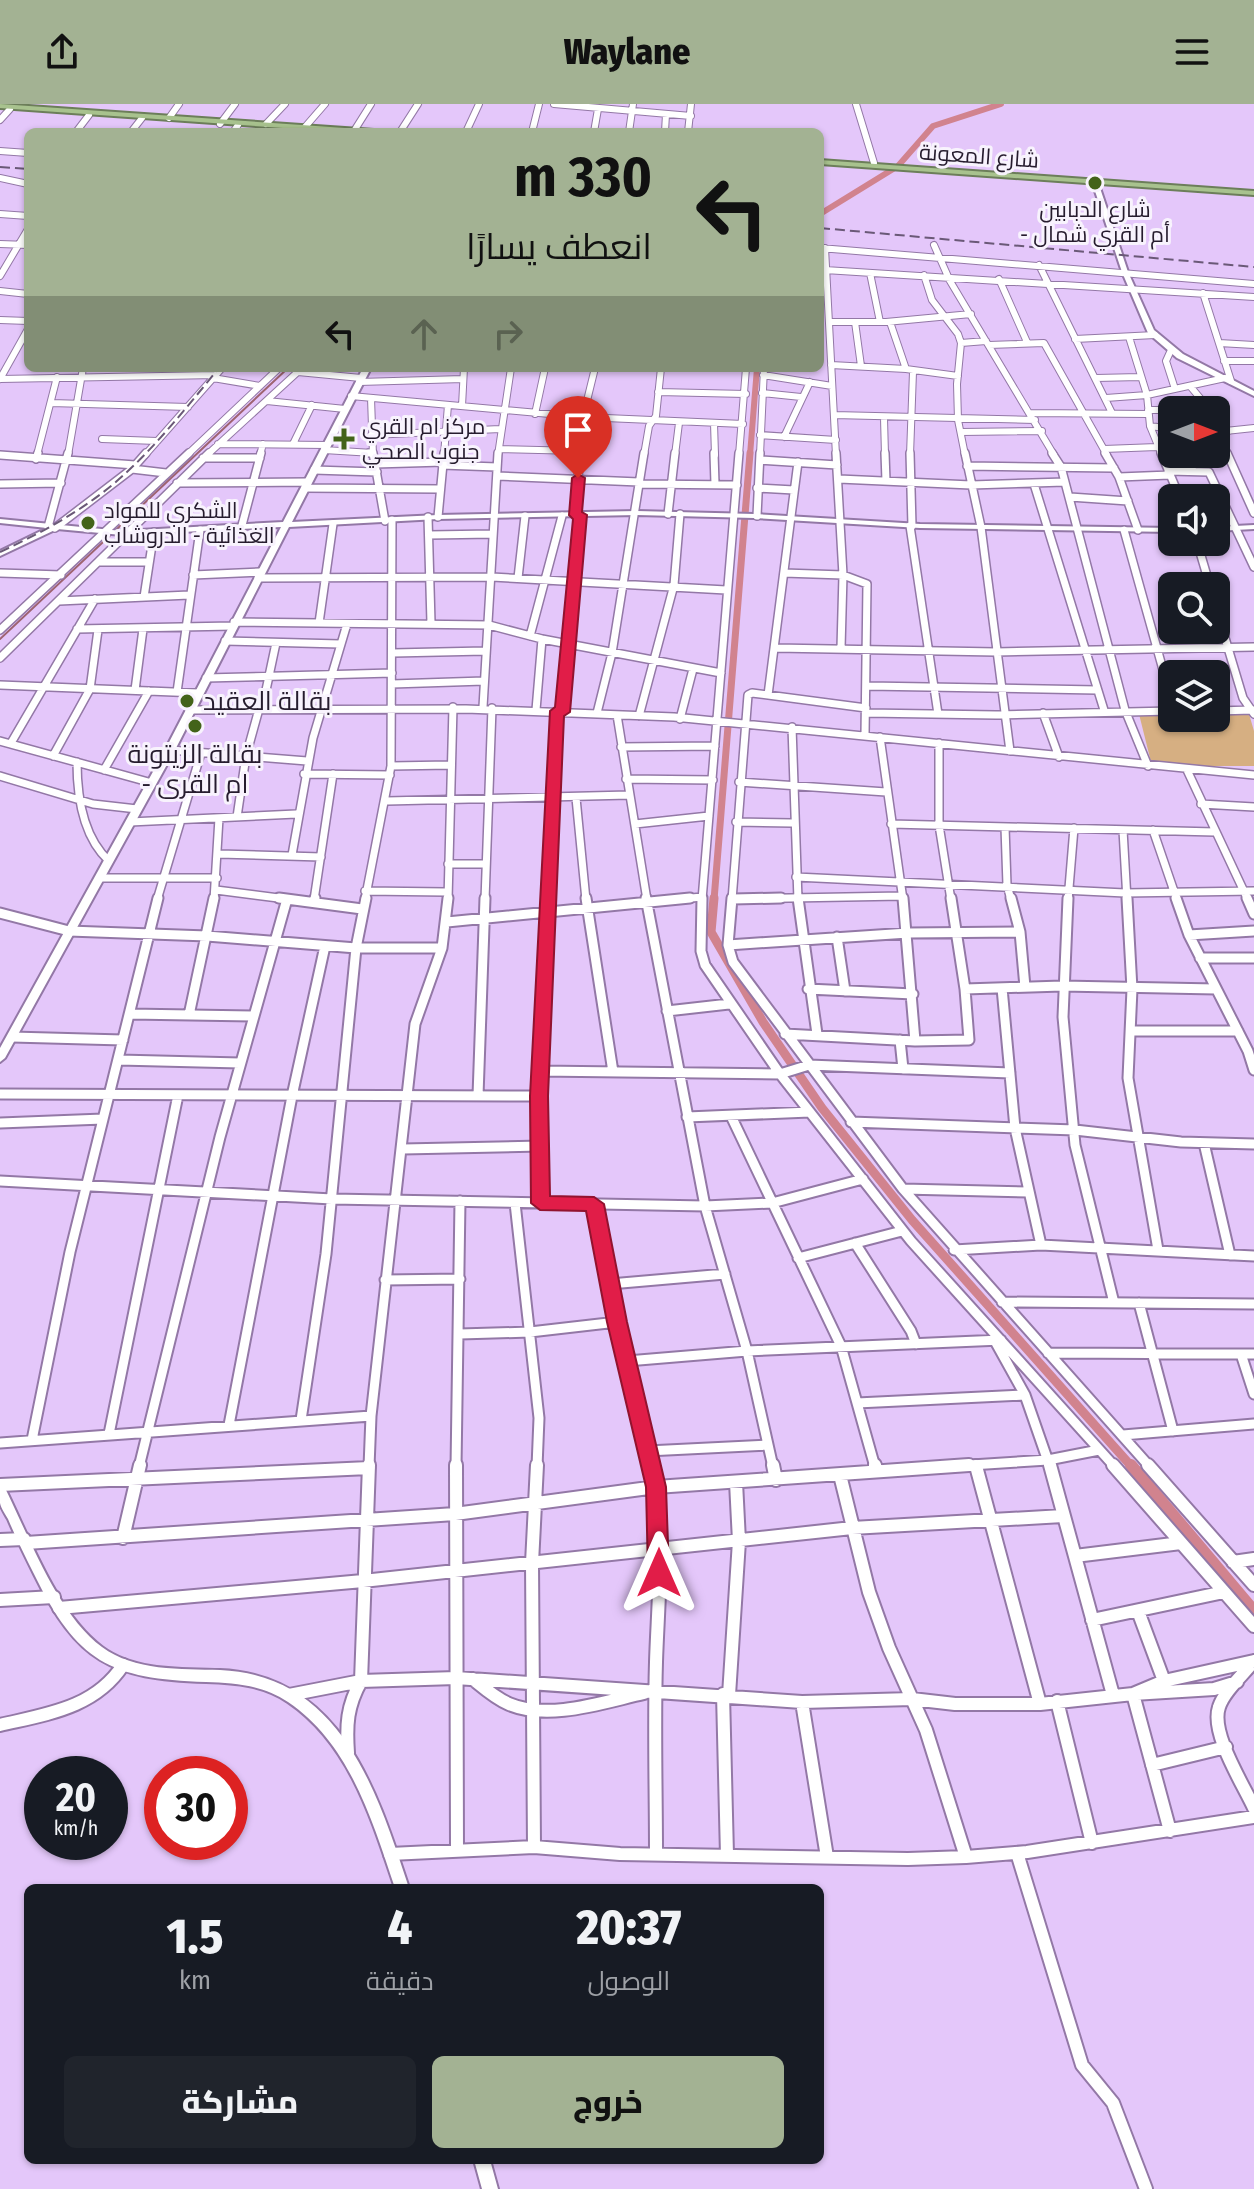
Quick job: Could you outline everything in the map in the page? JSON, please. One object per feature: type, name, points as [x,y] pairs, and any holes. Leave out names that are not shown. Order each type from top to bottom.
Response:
[{"type":"highway","points":[[3,108],[23,106],[268,128]]},
{"type":"highway","points":[[3,108],[221,122],[233,128]]},
{"type":"highway","name":"شارع المعونة","points":[[824,163],[1254,193]]},
{"type":"street","points":[[78,128],[90,104]]},
{"type":"street","points":[[169,118],[179,104]]},
{"type":"street","points":[[221,122],[235,104]]},
{"type":"street","points":[[268,128],[285,104]]},
{"type":"street","points":[[304,128],[325,104]]},
{"type":"street","points":[[356,128],[371,104]]},
{"type":"street","points":[[402,128],[416,104]]},
{"type":"street","points":[[468,128],[479,104]]},
{"type":"street","points":[[533,128],[539,104]]},
{"type":"street","points":[[554,104],[691,116]]},
{"type":"street","points":[[630,128],[633,104]]},
{"type":"street","points":[[666,128],[672,104]]},
{"type":"street","points":[[689,128],[691,104]]},
{"type":"street","points":[[856,104],[874,163]]},
{"type":"street","points":[[594,107],[594,128]]},
{"type":"street","points":[[0,120],[3,108]]},
{"type":"street","points":[[134,128],[142,118]]},
{"type":"street","points":[[0,151],[24,153]]},
{"type":"street","points":[[0,178],[24,183]]},
{"type":"street","points":[[1095,182],[1131,288],[1143,318],[1155,335],[1171,350],[1254,394]]},
{"type":"street","points":[[0,214],[24,216]]},
{"type":"street","points":[[0,276],[4,263],[24,236]]},
{"type":"street","points":[[0,244],[24,245]]},
{"type":"street","points":[[934,245],[948,276],[1061,467],[1125,710],[1148,766]]},
{"type":"street","points":[[824,248],[1254,284]]},
{"type":"street","points":[[1039,265],[1112,413]]},
{"type":"street","points":[[841,648],[841,522],[824,269],[1254,297]]},
{"type":"street","points":[[870,273],[880,322]]},
{"type":"street","points":[[924,275],[932,300],[961,343],[958,420],[981,527],[1010,751]]},
{"type":"street","points":[[999,279],[1027,342]]},
{"type":"street","points":[[1203,293],[1228,380]]},
{"type":"street","points":[[1,294],[24,294]]},
{"type":"street","points":[[824,328],[855,322],[890,322],[971,314]]},
{"type":"street","points":[[0,320],[24,321]]},
{"type":"street","points":[[855,322],[861,366]]},
{"type":"street","points":[[890,322],[910,370],[911,526],[938,714]]},
{"type":"street","points":[[1075,339],[1155,335]]},
{"type":"street","points":[[1129,337],[1147,395],[1150,426],[1174,484]]},
{"type":"street","points":[[0,379],[24,343]]},
{"type":"street","points":[[961,343],[1044,343],[1119,477],[1138,530]]},
{"type":"street","points":[[1219,343],[1254,345]]},
{"type":"street","points":[[1171,350],[1166,361],[1175,389]]},
{"type":"street","points":[[1224,361],[1254,361]]},
{"type":"street","points":[[824,364],[958,376]]},
{"type":"street","points":[[52,527],[83,372]]},
{"type":"street","points":[[0,379],[82,377],[108,372]]},
{"type":"street","points":[[182,372],[260,386]]},
{"type":"street","points":[[0,551],[11,549],[52,527],[134,467],[219,372]]},
{"type":"street","points":[[0,630],[275,372]]},
{"type":"street","points":[[0,658],[124,533],[298,372]]},
{"type":"street","points":[[321,372],[463,379]]},
{"type":"street","points":[[462,406],[464,372]]},
{"type":"street","points":[[478,1096],[489,800],[485,651],[500,429],[510,372]]},
{"type":"street","points":[[535,414],[544,372]]},
{"type":"street","points":[[540,1203],[539,1096],[553,799],[574,580],[583,417],[594,372]]},
{"type":"street","points":[[597,713],[612,653],[660,372]]},
{"type":"street","points":[[746,372],[702,897],[701,951],[705,965],[780,1074],[902,1231],[1254,1626]]},
{"type":"street","points":[[755,516],[764,372]]},
{"type":"street","points":[[768,372],[832,386]]},
{"type":"street","points":[[0,1058],[170,750],[362,376]]},
{"type":"street","points":[[36,459],[57,377]]},
{"type":"street","points":[[1096,378],[1140,377]]},
{"type":"street","points":[[1106,398],[1147,395],[1228,380]]},
{"type":"street","points":[[784,437],[810,382]]},
{"type":"street","points":[[1190,386],[1198,396]]},
{"type":"street","points":[[658,392],[746,394]]},
{"type":"street","points":[[762,393],[801,397]]},
{"type":"street","points":[[351,396],[535,414],[743,424]]},
{"type":"street","points":[[301,1420],[332,1199],[356,948],[391,770],[393,653],[389,520],[373,453],[371,398]]},
{"type":"street","points":[[267,401],[345,409]]},
{"type":"street","points":[[51,403],[188,407]]},
{"type":"street","points":[[293,444],[312,405]]},
{"type":"street","points":[[431,623],[429,535],[439,489],[448,405]]},
{"type":"street","points":[[1030,413],[1158,411]]},
{"type":"street","points":[[834,415],[1035,420]]},
{"type":"street","points":[[884,418],[886,481]]},
{"type":"street","points":[[668,514],[679,423]]},
{"type":"street","points":[[714,423],[715,484]]},
{"type":"street","points":[[1150,426],[1158,427]]},
{"type":"street","points":[[1230,431],[1254,428]]},
{"type":"street","points":[[371,435],[500,429]]},
{"type":"street","points":[[1243,429],[1254,440]]},
{"type":"street","points":[[961,432],[1042,431]]},
{"type":"street","points":[[760,435],[836,440]]},
{"type":"street","points":[[102,439],[157,441]]},
{"type":"street","points":[[218,444],[293,444],[373,453]]},
{"type":"street","points":[[241,529],[263,444]]},
{"type":"street","points":[[1104,449],[1157,447]]},
{"type":"street","points":[[499,449],[580,451]]},
{"type":"street","points":[[0,465],[3,456],[134,467],[166,473]]},
{"type":"street","points":[[203,458],[260,458]]},
{"type":"street","points":[[760,460],[837,465]]},
{"type":"street","points":[[1230,460],[1254,513]]},
{"type":"street","points":[[768,695],[798,462]]},
{"type":"street","points":[[375,464],[442,464],[497,472],[639,483],[737,485]]},
{"type":"street","points":[[967,466],[1114,468]]},
{"type":"street","points":[[314,470],[377,472]]},
{"type":"street","points":[[1119,477],[1209,472],[1254,567]]},
{"type":"street","points":[[839,479],[971,485],[1065,482]]},
{"type":"street","points":[[177,483],[253,481],[439,489]]},
{"type":"street","points":[[0,484],[61,483]]},
{"type":"street","points":[[1241,484],[1254,483]]},
{"type":"street","points":[[1034,484],[1104,710]]},
{"type":"street","points":[[757,488],[794,490]]},
{"type":"street","points":[[1070,497],[1128,501]]},
{"type":"street","points":[[0,521],[124,533],[433,517],[637,513],[736,515],[911,526],[1158,530]]},
{"type":"street","points":[[639,716],[674,585],[680,514]]},
{"type":"street","points":[[518,578],[525,516]]},
{"type":"street","points":[[530,636],[562,516]]},
{"type":"street","points":[[319,623],[333,524]]},
{"type":"street","points":[[1230,528],[1254,527]]},
{"type":"street","points":[[177,692],[200,530]]},
{"type":"street","points":[[1124,530],[1160,660]]},
{"type":"street","points":[[144,597],[154,532]]},
{"type":"street","points":[[429,535],[493,534]]},
{"type":"street","points":[[98,562],[149,562]]},
{"type":"street","points":[[0,573],[61,575]]},
{"type":"street","points":[[784,573],[843,575],[867,584],[865,735]]},
{"type":"street","points":[[193,575],[543,578],[726,590]]},
{"type":"street","points":[[59,601],[189,595]]},
{"type":"street","points":[[11,743],[95,599]]},
{"type":"street","points":[[77,629],[319,623],[489,625],[542,639],[721,673]]},
{"type":"street","points":[[292,855],[296,814],[307,761],[347,624]]},
{"type":"street","points":[[135,690],[143,629]]},
{"type":"street","points":[[53,756],[90,689],[98,630]]},
{"type":"street","points":[[536,710],[542,639]]},
{"type":"street","points":[[225,641],[340,644]]},
{"type":"street","points":[[237,817],[246,756],[261,709],[276,643]]},
{"type":"street","points":[[1226,644],[1243,698],[1253,711]]},
{"type":"street","points":[[776,648],[996,652],[1254,647]]},
{"type":"street","points":[[393,653],[485,651]]},
{"type":"street","points":[[680,719],[693,669]]},
{"type":"street","points":[[206,678],[392,673]]},
{"type":"street","points":[[392,684],[484,681]]},
{"type":"street","points":[[0,685],[198,693]]},
{"type":"street","points":[[868,686],[1097,690]]},
{"type":"street","points":[[104,770],[149,691]]},
{"type":"street","points":[[1158,711],[938,714],[866,710],[749,694],[743,722],[728,945],[736,968],[903,1189],[1254,1585]]},
{"type":"street","points":[[189,710],[453,707],[597,713],[743,722],[1254,775]]},
{"type":"street","points":[[348,1756],[346,1718],[351,1699],[361,1681],[371,1416],[415,1020],[442,948],[447,922],[453,707]]},
{"type":"street","points":[[1230,711],[1253,711]]},
{"type":"street","points":[[1043,713],[1059,757]]},
{"type":"street","points":[[617,715],[647,903],[705,1206],[747,1351],[776,1480]]},
{"type":"street","points":[[792,727],[792,823],[800,939],[817,1034]]},
{"type":"street","points":[[880,737],[908,933],[915,1041]]},
{"type":"street","points":[[0,741],[152,783]]},
{"type":"street","points":[[785,1034],[915,1041],[969,1040],[965,989],[939,825],[939,743]]},
{"type":"street","points":[[621,747],[715,746]]},
{"type":"street","points":[[170,750],[307,761]]},
{"type":"street","points":[[32,1440],[70,1252],[148,933],[201,753]]},
{"type":"street","points":[[77,762],[78,800],[100,853],[109,861]]},
{"type":"street","points":[[304,774],[450,765]]},
{"type":"street","points":[[1187,770],[1254,914]]},
{"type":"street","points":[[314,902],[333,774]]},
{"type":"street","points":[[0,776],[78,800],[137,809]]},
{"type":"street","points":[[626,779],[713,780]]},
{"type":"street","points":[[739,782],[886,792]]},
{"type":"street","points":[[387,801],[629,795]]},
{"type":"street","points":[[576,798],[587,908],[613,1072]]},
{"type":"street","points":[[1201,804],[1254,807]]},
{"type":"street","points":[[130,822],[296,814]]},
{"type":"street","points":[[635,824],[709,816]]},
{"type":"street","points":[[189,1015],[216,890],[219,818]]},
{"type":"street","points":[[736,822],[792,823]]},
{"type":"street","points":[[891,824],[1215,832]]},
{"type":"street","points":[[1005,827],[1007,885],[1020,932],[1025,987]]},
{"type":"street","points":[[1074,828],[1062,986],[1077,1154],[1114,1303]]},
{"type":"street","points":[[1123,830],[1132,989],[1128,1078],[1158,1250]]},
{"type":"street","points":[[1153,830],[1189,935],[1238,1031],[1254,1070]]},
{"type":"street","points":[[219,854],[321,857]]},
{"type":"street","points":[[448,864],[486,864]]},
{"type":"street","points":[[796,877],[1125,893],[1254,891]]},
{"type":"street","points":[[100,878],[217,878]]},
{"type":"street","points":[[216,890],[362,909]]},
{"type":"street","points":[[365,891],[446,892]]},
{"type":"street","points":[[733,899],[902,896]]},
{"type":"street","points":[[447,922],[702,897]]},
{"type":"street","points":[[123,1538],[231,1095],[287,899]]},
{"type":"street","points":[[0,913],[69,931],[207,936],[356,948],[442,948]]},
{"type":"street","points":[[1189,935],[1254,931]]},
{"type":"street","points":[[728,945],[908,933],[1020,932]]},
{"type":"street","points":[[837,937],[845,991]]},
{"type":"street","points":[[229,1425],[292,1096],[325,946]]},
{"type":"street","points":[[1200,958],[1254,958]]},
{"type":"street","points":[[965,989],[1062,986],[1216,989]]},
{"type":"street","points":[[1002,988],[1015,1128],[1041,1245]]},
{"type":"street","points":[[808,989],[913,994]]},
{"type":"street","points":[[667,1011],[729,1004]]},
{"type":"street","points":[[130,1014],[252,1016]]},
{"type":"street","points":[[1132,1031],[1238,1031]]},
{"type":"street","points":[[12,1037],[123,1040]]},
{"type":"street","points":[[900,1040],[903,1069]]},
{"type":"street","points":[[119,1060],[240,1063]]},
{"type":"street","points":[[540,1071],[780,1074],[809,1065],[1010,1073]]},
{"type":"street","points":[[0,1094],[539,1096]]},
{"type":"street","points":[[109,1434],[178,1095]]},
{"type":"street","points":[[687,1117],[810,1112]]},
{"type":"street","points":[[731,1116],[841,1346],[876,1470]]},
{"type":"street","points":[[0,1123],[103,1119]]},
{"type":"street","points":[[851,1122],[1075,1130],[1204,1143],[1254,1144]]},
{"type":"street","points":[[1204,1143],[1230,1255]]},
{"type":"street","points":[[403,1149],[541,1146]]},
{"type":"street","points":[[0,1181],[332,1199],[705,1206],[772,1203],[863,1179]]},
{"type":"street","points":[[903,1189],[1028,1192]]},
{"type":"street","points":[[457,1849],[454,1571],[460,1201]]},
{"type":"street","points":[[515,1203],[539,1418],[532,1563],[534,1847]]},
{"type":"street","points":[[594,1204],[617,1322],[656,1487],[659,1547],[655,1690],[656,1853]]},
{"type":"street","points":[[798,1258],[902,1231]]},
{"type":"street","points":[[855,1243],[911,1331],[916,1344]]},
{"type":"street","points":[[954,1250],[1041,1245],[1102,1246],[1254,1256]]},
{"type":"street","points":[[610,1284],[725,1274]]},
{"type":"street","points":[[385,1280],[460,1279]]},
{"type":"street","points":[[1002,1302],[1254,1304]]},
{"type":"street","points":[[1139,1303],[1173,1431]]},
{"type":"street","points":[[460,1334],[530,1332],[617,1322]]},
{"type":"street","points":[[627,1361],[747,1351],[998,1341]]},
{"type":"street","points":[[998,1341],[1025,1395],[1048,1460],[1113,1695]]},
{"type":"street","points":[[1048,1353],[1254,1354]]},
{"type":"street","points":[[1241,1354],[1254,1394]]},
{"type":"street","points":[[857,1403],[1025,1395]]},
{"type":"street","points":[[0,1443],[371,1416]]},
{"type":"street","points":[[1123,1435],[1254,1424]]},
{"type":"street","points":[[647,1451],[768,1445]]},
{"type":"street","points":[[0,1540],[123,1538],[455,1514],[656,1487],[1048,1460],[1099,1450]]},
{"type":"street","points":[[976,1466],[1040,1704]]},
{"type":"street","points":[[369,1468],[0,1488],[57,1602],[83,1640],[98,1653],[123,1665],[159,1672],[259,1682],[289,1695],[318,1718],[348,1756],[368,1791],[401,1884]]},
{"type":"street","points":[[840,1475],[872,1602],[926,1730],[966,1857]]},
{"type":"street","points":[[727,1855],[726,1694],[739,1541],[736,1482]]},
{"type":"street","points":[[0,1600],[57,1602],[363,1581],[852,1528],[1063,1516]]},
{"type":"street","points":[[1075,1556],[1181,1543]]},
{"type":"street","points":[[1233,1562],[1254,1559]]},
{"type":"street","points":[[1092,1620],[1224,1592]]},
{"type":"street","points":[[1138,1611],[1164,1681]]},
{"type":"street","points":[[1133,1694],[1164,1681],[1254,1661]]},
{"type":"street","points":[[1254,1661],[1219,1706],[1218,1714],[1226,1747],[1254,1808]]},
{"type":"street","points":[[0,1725],[89,1700],[111,1683],[123,1665]]},
{"type":"street","points":[[289,1695],[361,1681],[456,1678],[726,1694],[802,1702],[912,1699],[955,1704],[1040,1704],[1113,1695],[1214,1689],[1237,1682]]},
{"type":"street","points":[[473,1679],[493,1696],[513,1705],[531,1708],[573,1705],[655,1690]]},
{"type":"street","points":[[1133,1694],[1170,1831]]},
{"type":"street","points":[[1057,1701],[1092,1843]]},
{"type":"street","points":[[802,1702],[827,1857]]},
{"type":"street","points":[[1152,1765],[1226,1747]]},
{"type":"street","points":[[390,1854],[534,1847],[620,1854],[966,1857],[1092,1843],[1254,1817]]},
{"type":"street","points":[[1017,1853],[1082,2065],[1113,2103],[1146,2189]]},
{"type":"street","points":[[483,2164],[490,2189]]},
{"type":"shaded area","points":[[1139,714],[1158,714],[1158,732],[1230,732],[1230,715],[1249,714],[1254,731],[1254,766],[1152,766]]},
{"type":"waterway","points":[[824,212],[898,166],[933,126],[1001,104]]},
{"type":"waterway","points":[[0,639],[284,372]]},
{"type":"waterway","points":[[750,455],[757,372]]},
{"type":"waterway","points":[[714,900],[750,453]]},
{"type":"waterway","points":[[714,898],[711,932],[763,1022],[822,1108],[912,1220],[1132,1467]]},
{"type":"waterway","points":[[1131,1465],[1254,1611]]},
{"type":"railway","points":[[0,167],[24,169]]},
{"type":"railway","points":[[824,228],[1254,267]]},
{"type":"railway","points":[[0,552],[58,522],[111,486],[154,445],[216,372]]},
{"type":"place","name":"شارع الدبابين - أم القري شمال","points":[[1095,183]]},
{"type":"place","name":"مركز ام القري جنوب الصحي","points":[[344,439]]},
{"type":"place","name":"الشكري للمواد الغذائية - الدروشاب","points":[[88,523]]},
{"type":"place","name":"بقالة العقيد","points":[[187,701]]},
{"type":"place","name":"بقالة الزيتونة - ام القرى","points":[[195,726]]},
{"type":"route","points":[[578,478],[575,515],[580,515],[569,643],[562,712],[557,711],[539,1096],[540,1203],[594,1204],[617,1322],[656,1487],[659,1573]]}]
